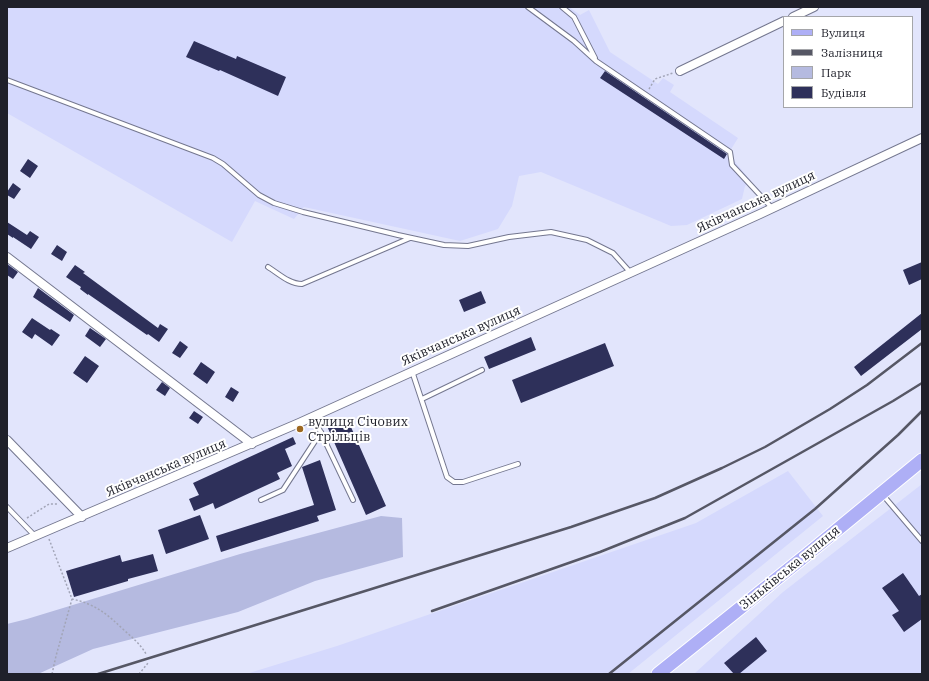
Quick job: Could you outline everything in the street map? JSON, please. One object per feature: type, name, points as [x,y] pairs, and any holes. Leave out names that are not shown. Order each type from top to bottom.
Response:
[{"type":"main road","name":"Зіньківська вулиця","points":[[658,674],[882,494],[922,460]]},
{"type":"street","points":[[795,16],[814,7]]},
{"type":"street","points":[[680,71],[783,21]]},
{"type":"street","name":"Яківчанська вулиця","points":[[7,548],[252,444],[772,208],[922,138]]},
{"type":"street","points":[[7,258],[252,444]]},
{"type":"street","points":[[7,440],[82,517]]},
{"type":"lane","points":[[528,7],[574,41],[596,61],[730,152],[732,165],[772,208]]},
{"type":"lane","points":[[562,7],[574,17],[596,61]]},
{"type":"lane","points":[[7,80],[213,158],[223,164],[259,195],[274,203],[303,212],[444,245],[468,246],[509,237],[551,232],[587,240],[613,253],[630,272]]},
{"type":"lane","points":[[268,267],[296,284],[302,284],[410,238]]},
{"type":"lane","points":[[422,399],[482,370]]},
{"type":"lane","points":[[412,371],[447,477],[454,482],[463,482],[518,464]]},
{"type":"lane","points":[[313,416],[353,500]]},
{"type":"lane","points":[[261,500],[283,490],[321,432]]},
{"type":"lane","points":[[882,494],[922,541]]},
{"type":"lane","points":[[7,507],[35,536]]},
{"type":"path","points":[[645,94],[656,79],[680,71]]},
{"type":"path","points":[[21,522],[49,504],[71,505]]},
{"type":"path","points":[[47,531],[72,599],[52,674]]},
{"type":"path","points":[[72,599],[85,602],[106,613],[142,646],[146,654]]},
{"type":"path","points":[[139,674],[148,663]]},
{"type":"shaded area","points":[[7,7],[569,7],[580,15],[589,10],[610,52],[658,84],[663,78],[674,85],[670,92],[738,138],[730,151],[736,163],[751,181],[745,186],[742,199],[687,225],[671,226],[541,172],[519,176],[512,206],[498,229],[460,241],[304,207],[294,219],[255,201],[232,242],[7,113]]},
{"type":"shaded area","points":[[788,471],[823,516],[628,674],[246,674],[337,646],[696,523]]},
{"type":"shaded area","points":[[922,484],[922,674],[694,674],[783,592]]},
{"type":"green space","points":[[381,516],[402,518],[403,557],[315,581],[238,612],[93,649],[38,674],[7,674],[7,624],[240,554]]},
{"type":"building","points":[[194,41],[236,59],[237,56],[286,77],[278,96],[220,70],[219,71],[186,57]]},
{"type":"building","points":[[605,71],[727,154],[724,159],[600,78]]},
{"type":"building","points":[[28,159],[38,166],[30,178],[20,171]]},
{"type":"building","points":[[13,183],[21,189],[14,199],[7,195],[7,192]]},
{"type":"building","points":[[7,222],[27,235],[30,231],[39,237],[31,249],[7,234]]},
{"type":"building","points":[[57,245],[67,252],[62,261],[51,254]]},
{"type":"building","points":[[922,262],[922,279],[909,285],[903,270]]},
{"type":"building","points":[[7,264],[18,272],[13,279],[7,275]]},
{"type":"building","points":[[75,265],[85,272],[83,273],[158,328],[160,324],[168,329],[159,342],[88,295],[80,289],[81,287],[66,277]]},
{"type":"building","points":[[38,288],[74,315],[70,322],[33,297]]},
{"type":"building","points":[[481,291],[486,303],[464,312],[459,300]]},
{"type":"building","points":[[922,313],[922,329],[861,376],[854,367]]},
{"type":"building","points":[[32,318],[60,335],[52,346],[35,334],[32,339],[22,332]]},
{"type":"building","points":[[90,328],[106,339],[100,347],[85,336]]},
{"type":"building","points":[[531,337],[536,350],[489,369],[484,357]]},
{"type":"building","points":[[180,341],[188,347],[180,358],[172,353]]},
{"type":"building","points":[[605,343],[614,366],[521,403],[512,380]]},
{"type":"building","points":[[85,356],[99,366],[87,383],[73,373]]},
{"type":"building","points":[[201,362],[215,372],[207,384],[193,374]]},
{"type":"building","points":[[162,382],[170,388],[165,396],[156,390]]},
{"type":"building","points":[[231,387],[239,392],[233,402],[225,397]]},
{"type":"building","points":[[194,411],[203,417],[198,424],[189,418]]},
{"type":"building","points":[[347,418],[386,506],[366,515],[327,426]]},
{"type":"building","points":[[293,437],[296,444],[285,449],[292,466],[277,473],[280,479],[215,509],[213,503],[194,511],[189,499],[199,495],[193,483]]},
{"type":"building","points":[[320,460],[336,510],[317,516],[319,521],[221,552],[216,536],[314,505],[302,467]]},
{"type":"building","points":[[200,515],[209,539],[166,554],[158,530]]},
{"type":"building","points":[[153,554],[158,571],[128,579],[128,581],[74,597],[66,571],[120,555],[122,562]]},
{"type":"building","points":[[903,573],[919,596],[922,594],[922,619],[904,632],[892,615],[899,611],[882,588]]},
{"type":"building","points":[[756,637],[767,651],[739,674],[734,674],[724,663]]},
{"type":"railway","points":[[98,674],[571,527],[655,498],[765,447],[830,409],[867,385],[922,343]]},
{"type":"railway","points":[[432,611],[600,552],[685,518],[893,401],[922,383]]},
{"type":"railway","points":[[609,674],[815,509],[898,435],[922,411]]},
{"type":"place","name":"вулиця Січових Стрільців","points":[[300,429]]}]
